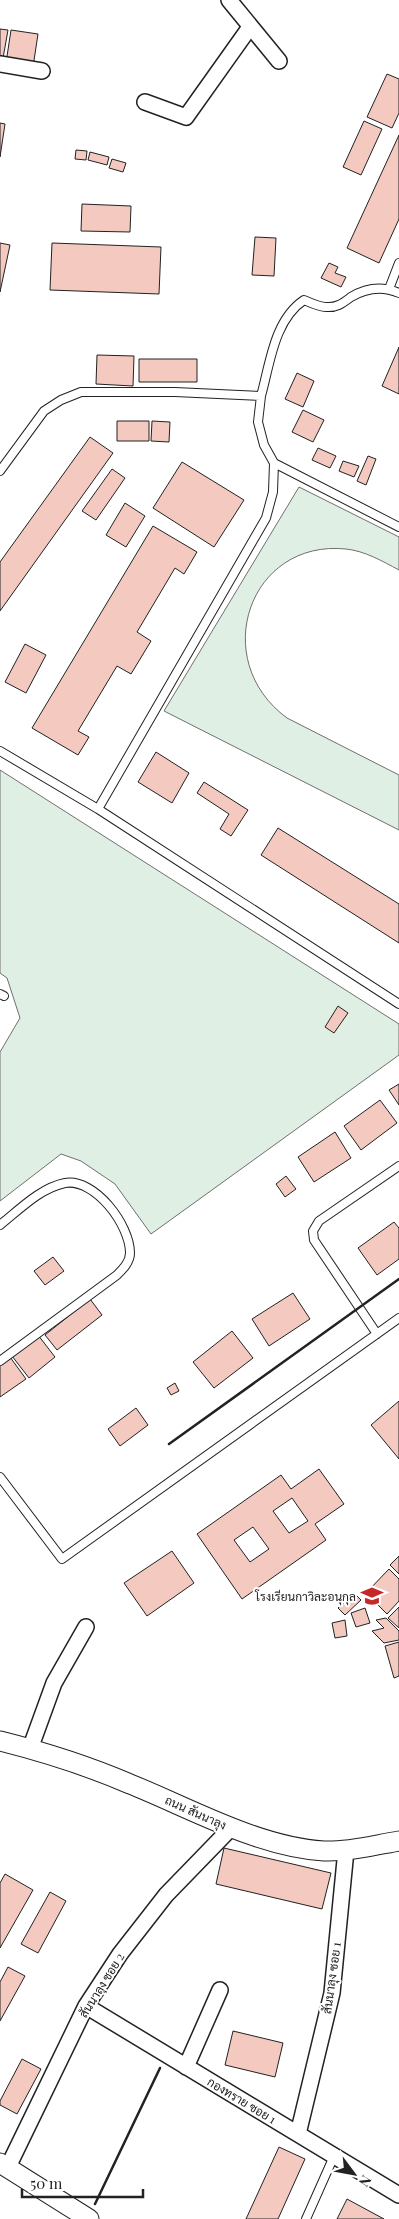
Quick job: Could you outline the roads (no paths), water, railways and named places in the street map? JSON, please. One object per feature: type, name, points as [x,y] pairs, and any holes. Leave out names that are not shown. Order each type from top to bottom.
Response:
[{"type":"street","points":[[229,0],[279,61]]},
{"type":"street","points":[[145,102],[186,118],[250,27]]},
{"type":"street","points":[[0,64],[42,71]]},
{"type":"street","points":[[30,1749],[54,1683],[86,1626]]},
{"type":"street","name":"ถนน สันนาลุง","points":[[0,1741],[30,1749],[130,1783],[231,1828],[277,1842],[323,1850],[346,1850],[399,1841]]},
{"type":"street","name":"สันนาลุง ซอย 2","points":[[4,2165],[86,2006],[120,1954],[166,1895],[231,1828]]},
{"type":"street","name":"สันนาลุง ซอย 1","points":[[298,2134],[332,1994],[346,1850]]},
{"type":"street","points":[[186,2067],[220,1990]]},
{"type":"street","name":"กองทราย ซอย 1","points":[[86,2006],[399,2195]]},
{"type":"street","points":[[4,2165],[89,2219]]},
{"type":"lane","points":[[389,289],[399,263]]},
{"type":"lane","points":[[98,809],[262,526],[273,492],[274,463],[264,445],[258,422],[260,396],[281,326],[293,308],[304,300],[326,307],[341,305],[352,297],[368,290],[389,289],[399,294]]},
{"type":"lane","points":[[0,471],[44,411],[61,400],[81,392],[175,392],[260,396]]},
{"type":"lane","points":[[274,463],[399,527]]},
{"type":"lane","points":[[0,752],[98,809],[399,1004]]},
{"type":"lane","points":[[377,1334],[314,1240],[313,1231],[318,1222],[399,1166]]},
{"type":"lane","points":[[0,1225],[42,1192],[66,1183],[89,1188],[108,1202],[125,1232],[130,1253],[126,1265],[117,1275],[2,1356]]},
{"type":"lane","points":[[0,1477],[62,1559],[399,1318]]},
{"type":"lane","points":[[306,2219],[334,2156]]},
{"type":"place","name":"โรงเรียนกาวิละอนุกุล","points":[[372,1596]]}]
